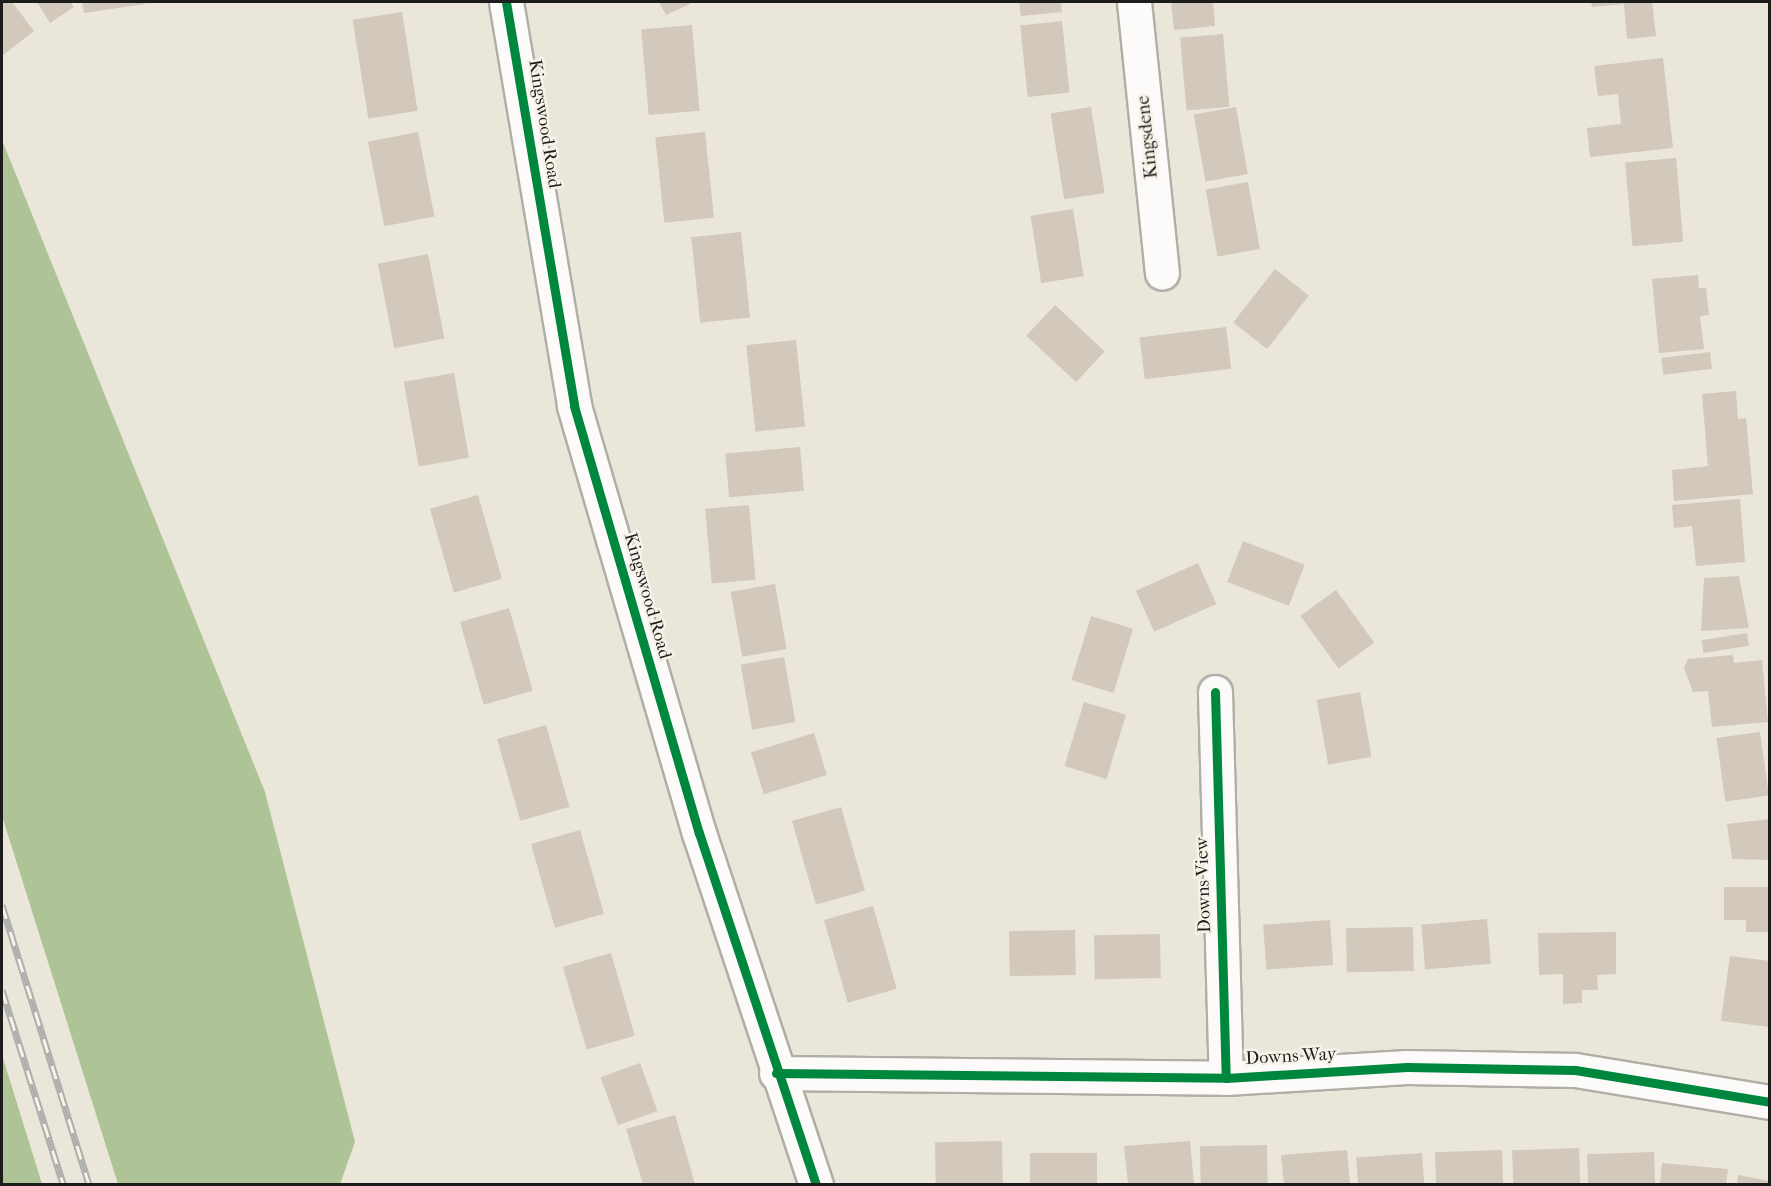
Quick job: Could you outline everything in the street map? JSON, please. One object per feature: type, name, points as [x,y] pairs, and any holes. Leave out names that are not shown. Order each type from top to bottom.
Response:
[{"type":"street","name":"Kingswood Road","points":[[506,2],[574,406],[699,833],[776,1072],[816,1185]]},
{"type":"street","name":"Kingsdene","points":[[1134,2],[1162,273]]},
{"type":"street","name":"Downs View","points":[[1215,692],[1226,1078]]},
{"type":"street","name":"Downs Way","points":[[776,1072],[1226,1078],[1407,1067],[1575,1070],[1770,1102]]},
{"type":"green space","points":[[2,140],[265,792],[355,1142],[340,1184],[118,1184],[2,816]]},
{"type":"green space","points":[[2,1055],[42,1184],[2,1184]]},
{"type":"building","points":[[2,2],[12,2],[34,31],[2,56]]},
{"type":"building","points":[[37,2],[70,2],[74,7],[50,23]]},
{"type":"building","points":[[82,2],[145,2],[145,4],[84,13]]},
{"type":"building","points":[[659,2],[694,2],[666,15]]},
{"type":"building","points":[[1019,2],[1061,2],[1062,12],[1021,16]]},
{"type":"building","points":[[1171,2],[1213,2],[1215,26],[1174,30]]},
{"type":"building","points":[[1591,2],[1652,2],[1656,36],[1627,39],[1624,4],[1592,7]]},
{"type":"building","points":[[402,12],[418,111],[368,119],[353,20]]},
{"type":"building","points":[[1062,21],[1070,93],[1028,97],[1020,25]]},
{"type":"building","points":[[692,25],[699,111],[649,115],[641,29]]},
{"type":"building","points":[[1223,34],[1229,107],[1187,110],[1180,38]]},
{"type":"building","points":[[1663,58],[1673,148],[1590,157],[1587,128],[1621,124],[1618,94],[1598,96],[1594,66]]},
{"type":"building","points":[[1091,107],[1105,193],[1064,199],[1051,113]]},
{"type":"building","points":[[1236,107],[1248,174],[1205,181],[1194,114]]},
{"type":"building","points":[[418,132],[434,216],[384,226],[368,142]]},
{"type":"building","points":[[705,132],[714,218],[664,223],[655,137]]},
{"type":"building","points":[[1676,158],[1683,242],[1633,246],[1625,162]]},
{"type":"building","points":[[1248,182],[1260,249],[1217,256],[1206,189]]},
{"type":"building","points":[[1073,209],[1084,276],[1041,283],[1031,216]]},
{"type":"building","points":[[741,232],[750,318],[700,323],[691,237]]},
{"type":"building","points":[[428,254],[444,338],[394,348],[378,264]]},
{"type":"building","points":[[1275,269],[1309,295],[1267,349],[1233,323]]},
{"type":"building","points":[[1698,275],[1699,288],[1706,288],[1709,315],[1700,316],[1704,349],[1659,353],[1652,279]]},
{"type":"building","points":[[1055,305],[1105,351],[1076,382],[1026,336]]},
{"type":"building","points":[[1226,327],[1231,369],[1145,379],[1140,338]]},
{"type":"building","points":[[796,340],[805,427],[755,432],[746,345]]},
{"type":"building","points":[[1710,352],[1712,369],[1663,375],[1661,358]]},
{"type":"building","points":[[454,373],[469,458],[419,467],[404,382]]},
{"type":"building","points":[[1736,391],[1738,419],[1746,418],[1753,494],[1674,501],[1672,470],[1708,466],[1702,394]]},
{"type":"building","points":[[800,447],[804,491],[729,497],[725,454]]},
{"type":"building","points":[[478,495],[502,579],[454,592],[430,509]]},
{"type":"building","points":[[1740,499],[1745,562],[1696,566],[1692,526],[1674,528],[1672,505]]},
{"type":"building","points":[[749,505],[756,580],[712,584],[705,509]]},
{"type":"building","points":[[1243,541],[1305,565],[1289,606],[1227,582]]},
{"type":"building","points":[[1198,563],[1216,604],[1154,632],[1136,591]]},
{"type":"building","points":[[1739,576],[1749,628],[1701,631],[1704,578]]},
{"type":"building","points":[[775,584],[786,649],[742,657],[731,592]]},
{"type":"building","points":[[1336,590],[1374,643],[1339,668],[1300,616]]},
{"type":"building","points":[[509,608],[533,691],[484,705],[460,622]]},
{"type":"building","points":[[1091,616],[1133,629],[1113,693],[1071,680]]},
{"type":"building","points":[[1747,633],[1749,646],[1704,653],[1702,640]]},
{"type":"building","points":[[1733,655],[1734,663],[1762,660],[1768,722],[1712,727],[1708,691],[1693,692],[1684,668],[1688,659]]},
{"type":"building","points":[[784,657],[795,722],[752,730],[741,665]]},
{"type":"building","points":[[1360,692],[1371,757],[1328,765],[1317,700]]},
{"type":"building","points":[[1084,702],[1126,715],[1106,779],[1064,766]]},
{"type":"building","points":[[546,725],[569,807],[520,821],[497,739]]},
{"type":"building","points":[[1760,732],[1769,795],[1725,802],[1716,738]]},
{"type":"building","points":[[814,733],[827,775],[764,794],[751,752]]},
{"type":"building","points":[[841,807],[865,891],[816,905],[792,821]]},
{"type":"building","points":[[1770,819],[1770,860],[1732,859],[1727,824]]},
{"type":"building","points":[[580,830],[604,914],[555,928],[531,844]]},
{"type":"building","points":[[1724,887],[1770,887],[1770,932],[1746,932],[1746,920],[1724,920]]},
{"type":"building","points":[[873,906],[897,989],[848,1003],[824,920]]},
{"type":"building","points":[[1487,919],[1491,964],[1425,970],[1421,925]]},
{"type":"building","points":[[1330,920],[1333,965],[1266,970],[1263,925]]},
{"type":"building","points":[[1413,927],[1414,971],[1347,972],[1346,928]]},
{"type":"building","points":[[1075,930],[1076,975],[1010,976],[1009,931]]},
{"type":"building","points":[[1616,932],[1616,974],[1597,975],[1598,990],[1582,990],[1582,1003],[1563,1004],[1563,974],[1539,975],[1538,933]]},
{"type":"building","points":[[1160,934],[1161,978],[1095,979],[1094,935]]},
{"type":"building","points":[[611,953],[635,1036],[587,1049],[563,967]]},
{"type":"building","points":[[1730,956],[1770,961],[1770,1027],[1721,1021]]},
{"type":"building","points":[[640,1063],[657,1111],[618,1125],[601,1077]]},
{"type":"building","points":[[675,1115],[695,1184],[643,1184],[626,1129]]},
{"type":"building","points":[[1002,1141],[1003,1184],[936,1184],[935,1142]]},
{"type":"building","points":[[1190,1141],[1194,1184],[1128,1184],[1124,1146]]},
{"type":"building","points":[[1267,1145],[1268,1184],[1201,1184],[1200,1146]]},
{"type":"building","points":[[1579,1148],[1580,1184],[1513,1184],[1512,1150]]},
{"type":"building","points":[[1347,1150],[1350,1184],[1284,1184],[1281,1155]]},
{"type":"building","points":[[1502,1150],[1503,1184],[1436,1184],[1435,1152]]},
{"type":"building","points":[[1654,1152],[1655,1184],[1588,1184],[1587,1154]]},
{"type":"building","points":[[1030,1153],[1097,1153],[1097,1184],[1030,1184]]},
{"type":"building","points":[[1422,1153],[1424,1184],[1358,1184],[1356,1158]]},
{"type":"building","points":[[1662,1163],[1728,1169],[1726,1184],[1660,1184]]},
{"type":"building","points":[[1738,1175],[1770,1181],[1770,1184],[1737,1184]]},
{"type":"railway","points":[[2,905],[89,1184]]},
{"type":"railway","points":[[2,990],[63,1184]]},
{"type":"cycle path","points":[[506,2],[574,406],[699,833],[816,1184]]},
{"type":"cycle path","points":[[1215,692],[1226,1078]]},
{"type":"cycle path","points":[[776,1073],[1226,1078],[1407,1067],[1575,1070],[1770,1102]]}]
